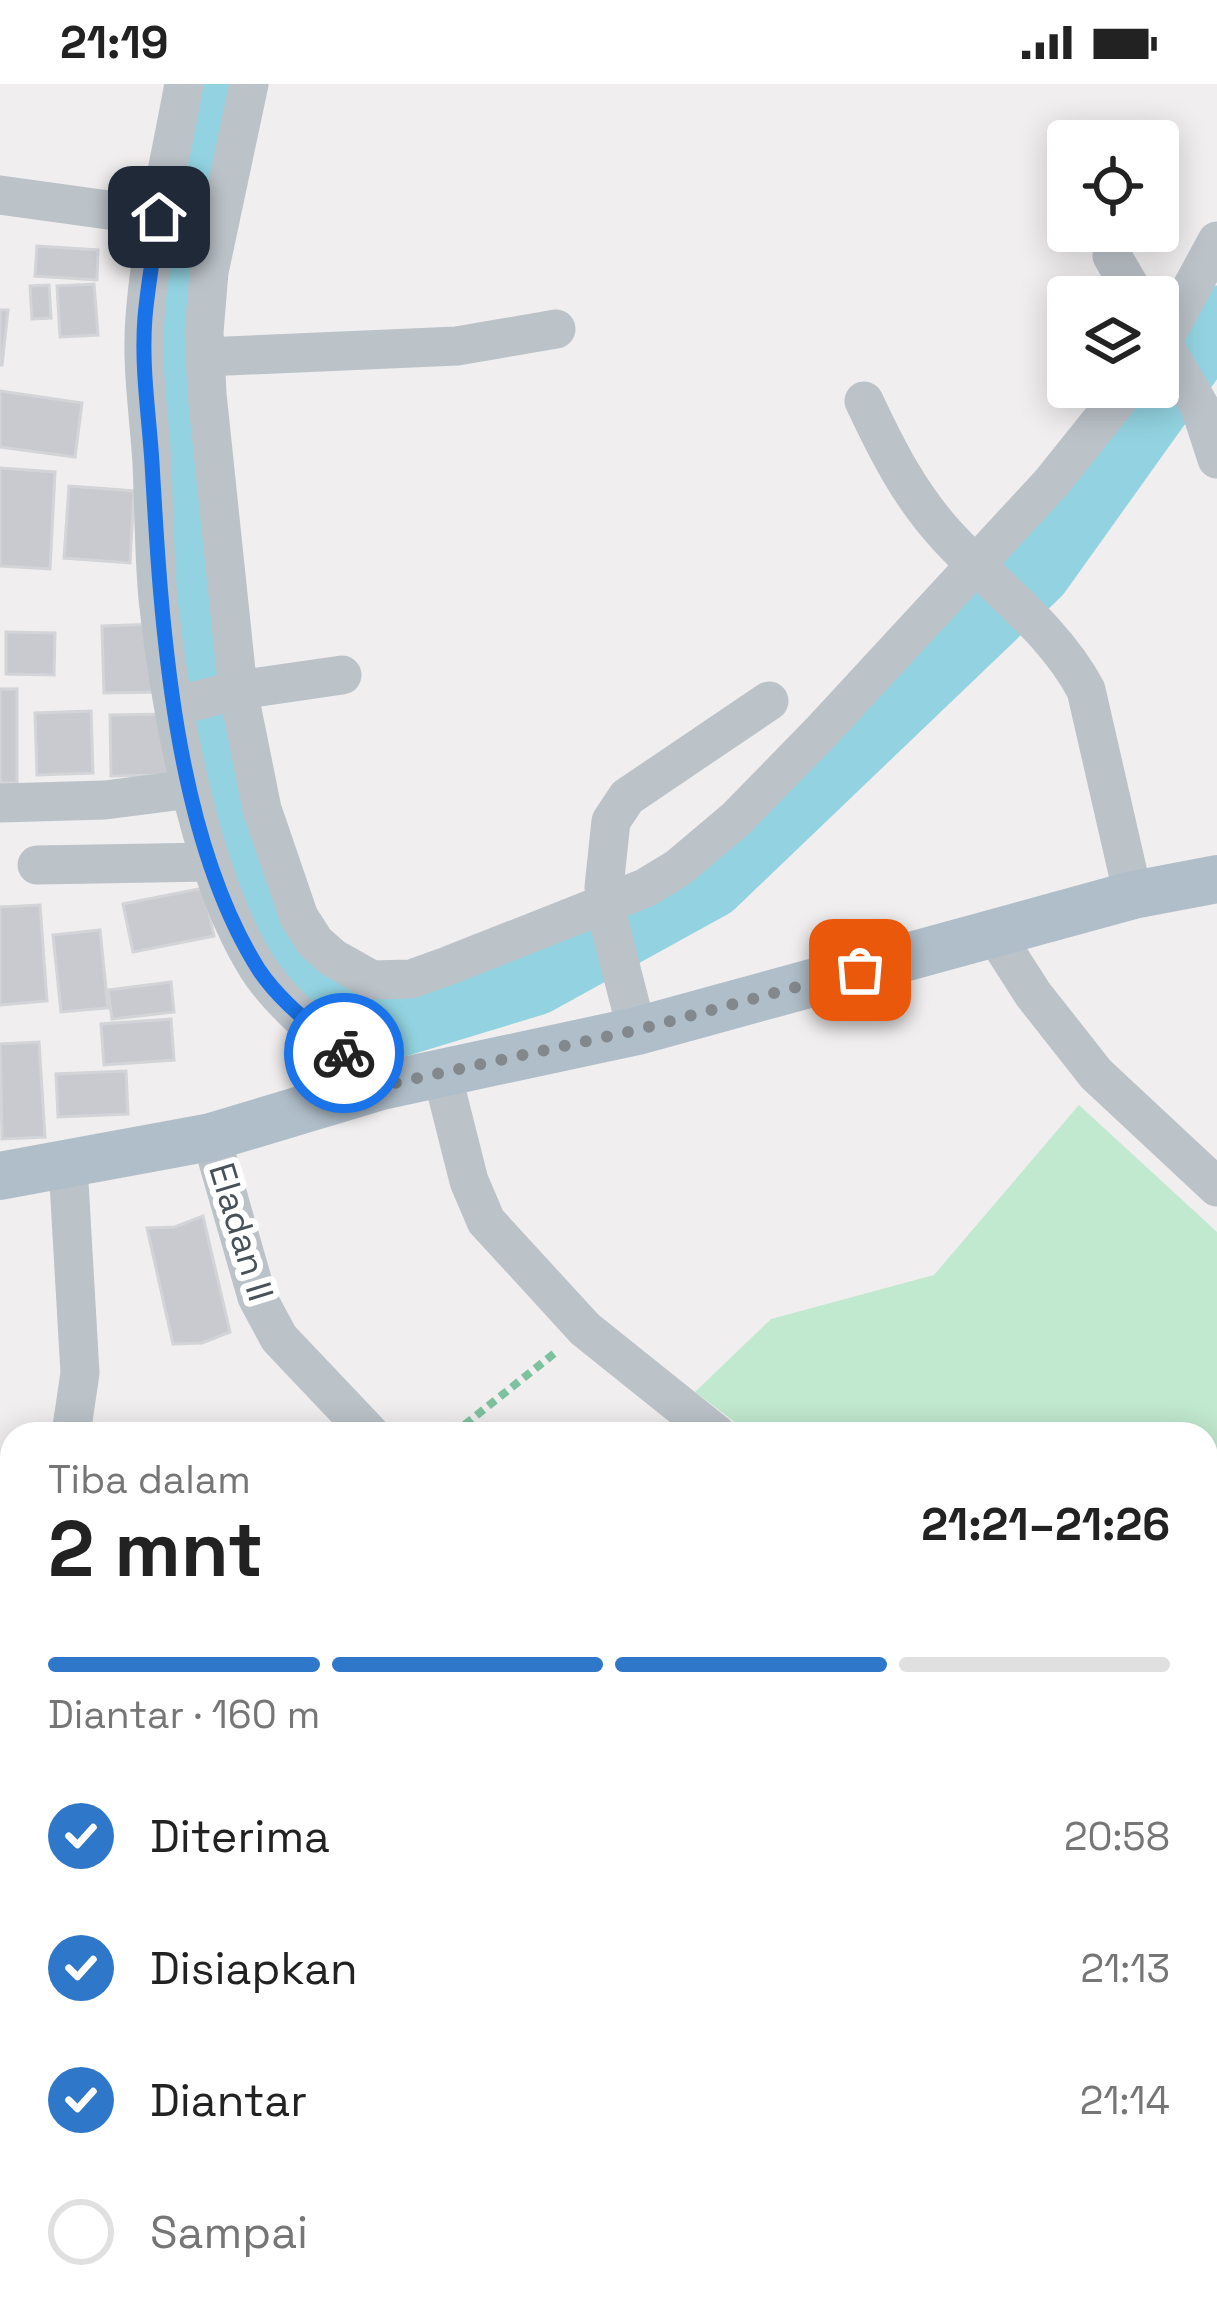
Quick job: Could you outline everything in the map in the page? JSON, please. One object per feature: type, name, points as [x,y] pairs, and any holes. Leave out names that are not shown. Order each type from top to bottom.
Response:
[{"type":"main road","points":[[0,1176],[212,1137],[381,1086],[442,1074],[632,1008],[994,933],[1217,879]]},
{"type":"street","points":[[184,84],[145,319],[144,393],[158,599],[211,696],[262,809],[291,899],[315,942],[352,971],[372,980],[411,979],[606,907],[678,868],[736,819],[978,567],[1111,408]]},
{"type":"street","points":[[249,84],[209,272],[205,357],[211,696],[191,789],[211,862],[240,934],[278,994],[381,1086]]},
{"type":"street","points":[[0,195],[159,217]]},
{"type":"street","points":[[1179,314],[1217,241]]},
{"type":"street","points":[[1112,256],[1124,276]]},
{"type":"street","points":[[205,357],[457,346],[556,329]]},
{"type":"street","points":[[1179,373],[1200,406],[1217,459]]},
{"type":"street","points":[[864,400],[898,473],[946,535],[1020,605],[1073,667],[1086,690],[1133,896]]},
{"type":"street","points":[[211,696],[341,675]]},
{"type":"street","points":[[632,1008],[606,907],[611,821],[627,796],[769,701]]},
{"type":"street","points":[[0,803],[105,800],[191,789]]},
{"type":"street","points":[[37,866],[211,862]]},
{"type":"street","points":[[994,933],[1033,994],[1096,1074],[1217,1186]]},
{"type":"street","points":[[442,1074],[469,1181],[486,1221],[585,1329],[701,1422]]},
{"type":"street","name":"Eladan II","points":[[212,1137],[256,1297],[279,1338],[359,1422]]},
{"type":"street","points":[[68,1165],[80,1373],[73,1422]]},
{"type":"path","points":[[469,1422],[585,1329]]},
{"type":"green space","points":[[1079,1105],[1217,1232],[1217,1422],[735,1422],[695,1392],[771,1319],[934,1275]]},
{"type":"building","points":[[37,246],[98,250],[97,280],[35,276]]},
{"type":"building","points":[[94,284],[98,335],[60,337],[57,286]]},
{"type":"building","points":[[49,285],[51,318],[32,319],[30,286]]},
{"type":"building","points":[[0,310],[8,310],[2,365],[0,365]]},
{"type":"building","points":[[0,391],[82,403],[75,457],[0,447]]},
{"type":"building","points":[[0,468],[55,472],[50,569],[0,566]]},
{"type":"building","points":[[69,486],[134,491],[130,563],[64,558]]},
{"type":"building","points":[[159,624],[161,692],[104,693],[102,626]]},
{"type":"building","points":[[6,632],[55,633],[54,675],[6,674]]},
{"type":"building","points":[[0,689],[17,689],[17,783],[0,783]]},
{"type":"building","points":[[91,711],[93,773],[37,775],[35,713]]},
{"type":"building","points":[[168,714],[170,775],[111,776],[110,715]]},
{"type":"building","points":[[204,888],[214,936],[133,952],[123,904]]},
{"type":"building","points":[[40,905],[47,1001],[0,1005],[0,907]]},
{"type":"building","points":[[100,930],[108,1008],[61,1012],[53,935]]},
{"type":"building","points":[[171,982],[174,1012],[112,1019],[108,990]]},
{"type":"building","points":[[171,1019],[174,1060],[104,1065],[101,1024]]},
{"type":"building","points":[[39,1042],[45,1137],[2,1139],[0,1044]]},
{"type":"building","points":[[126,1071],[128,1114],[58,1117],[56,1074]]},
{"type":"building","points":[[203,1216],[230,1332],[202,1343],[173,1344],[147,1228],[175,1227]]},
{"type":"waterway","points":[[228,84],[182,286],[188,532],[217,805],[311,991],[377,1029],[535,981],[711,884],[1037,572],[1217,320]]},
{"type":"way so far","points":[[344,1053],[381,1086],[637,1030],[860,970]]},
{"type":"route","points":[[159,217],[145,319],[144,393],[158,599],[191,789],[211,862],[260,970],[278,994],[344,1053]]}]
